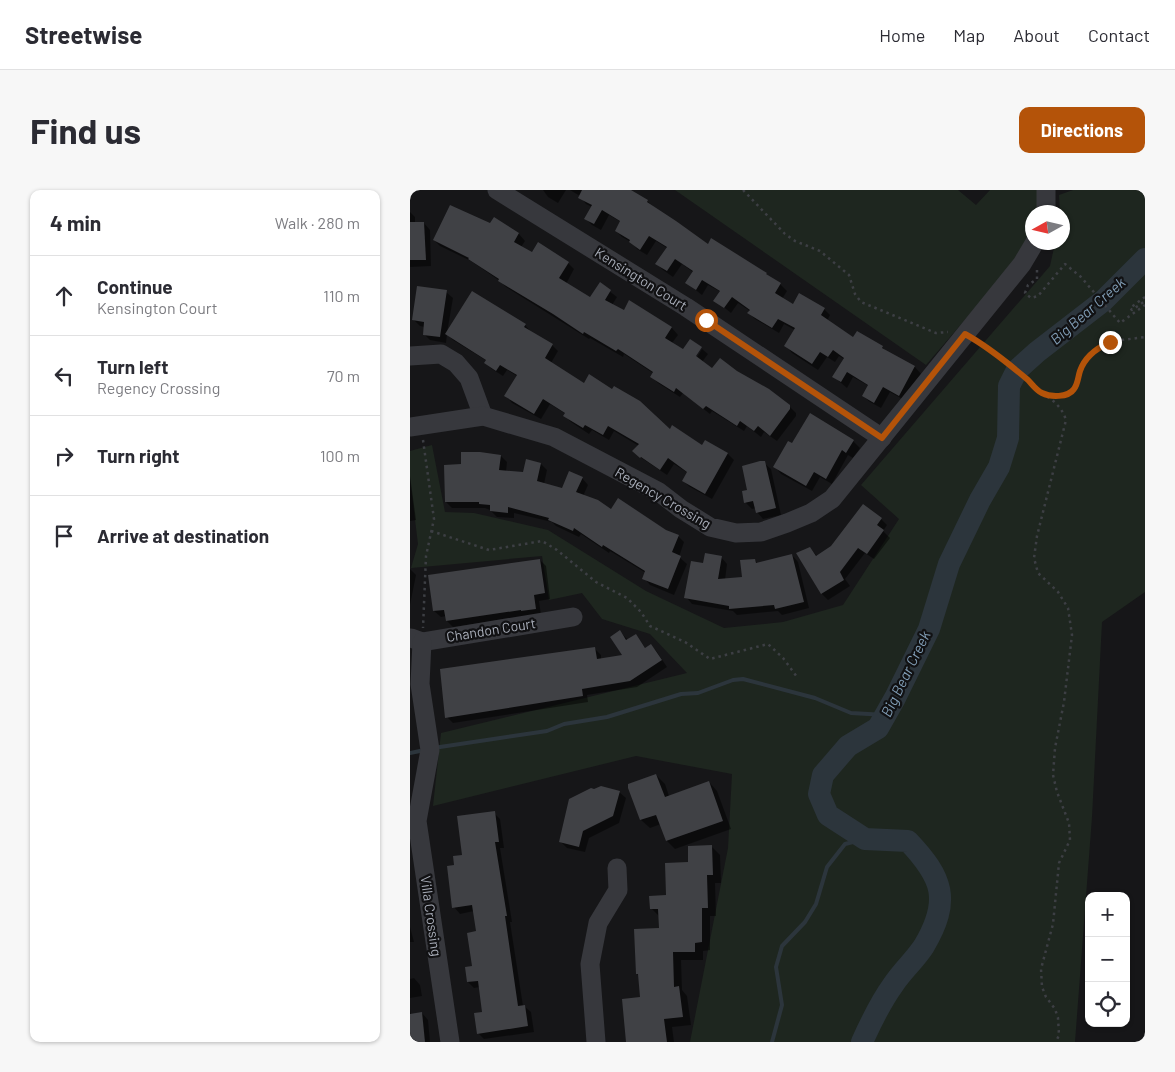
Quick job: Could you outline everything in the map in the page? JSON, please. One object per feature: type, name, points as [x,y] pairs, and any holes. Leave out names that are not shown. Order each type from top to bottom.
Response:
[{"type":"street","name":"Kensington Court","points":[[497,190],[686,307],[882,438]]},
{"type":"street","points":[[1046,190],[1046,205]]},
{"type":"street","name":"Regency Crossing","points":[[415,426],[483,416],[554,437],[659,492],[681,509],[710,527],[736,533],[761,532],[811,513],[832,499],[1022,264],[1031,250]]},
{"type":"street","points":[[410,356],[441,354],[456,363],[469,378],[483,416]]},
{"type":"street","name":"Chandon Court","points":[[416,640],[573,617]]},
{"type":"street","name":"Villa Crossing","points":[[416,640],[420,684],[430,750],[417,821],[450,1042]]},
{"type":"street","points":[[596,1042],[590,964],[598,923],[618,890],[617,868]]},
{"type":"path","points":[[743,190],[785,234],[795,241],[820,252],[849,275],[861,302],[936,333],[955,332],[965,334],[1030,381],[1058,406],[1066,420],[1037,536],[1034,558],[1038,573],[1058,592],[1068,608],[1072,635],[1053,770],[1054,783],[1068,823],[1070,840],[1059,863],[1053,924],[1041,969],[1042,987],[1058,1018],[1059,1036],[1056,1042]]},
{"type":"path","points":[[1022,264],[1037,271],[1037,279],[1028,285],[1026,293],[1031,298],[1038,296],[1065,264],[1081,277],[1120,323],[1145,305]]},
{"type":"path","points":[[1145,299],[1132,310],[1130,308],[1145,299]]},
{"type":"path","points":[[1042,393],[1058,395],[1072,392],[1076,387],[1081,367],[1093,352],[1110,342],[1145,337]]},
{"type":"path","points":[[415,426],[434,519],[426,556],[416,640]]},
{"type":"path","points":[[431,530],[489,550],[542,541],[557,550],[596,582],[627,598],[641,612],[650,626],[685,642],[710,659],[768,644],[783,658],[797,677]]},
{"type":"shaded area","points":[[675,190],[958,190],[976,205],[990,190],[1039,190],[1040,205],[1025,205],[1025,250],[926,365]]},
{"type":"shaded area","points":[[1073,190],[1145,190],[1145,592],[1102,622],[1092,817],[1075,1042],[690,1042],[728,848],[732,774],[636,756],[433,806],[441,733],[687,673],[650,634],[602,619],[582,593],[549,600],[542,556],[411,568],[418,544],[410,479],[410,451],[432,445],[445,512],[474,513],[548,530],[646,591],[724,628],[783,622],[843,605],[899,519],[861,485],[1050,266],[1053,250],[1070,250],[1070,205],[1060,205],[1059,195]]},
{"type":"building","points":[[582,190],[631,190],[648,200],[647,202],[708,244],[711,238],[781,283],[775,293],[793,304],[799,293],[825,308],[821,315],[853,337],[857,331],[883,346],[882,348],[915,366],[899,396],[883,387],[874,403],[862,396],[868,385],[847,372],[841,382],[832,377],[844,358],[833,350],[828,357],[820,352],[812,364],[784,346],[795,328],[778,319],[772,328],[747,313],[750,310],[732,297],[724,308],[713,301],[720,291],[702,280],[696,290],[685,283],[693,271],[675,259],[667,271],[655,264],[667,247],[649,236],[640,250],[629,242],[630,240],[615,231],[620,221],[602,210],[594,224],[584,219],[592,205],[578,198]]},
{"type":"building","points":[[450,205],[490,223],[494,217],[519,233],[514,242],[532,252],[538,242],[569,262],[559,278],[590,297],[600,282],[611,290],[605,300],[624,310],[629,300],[672,327],[665,338],[683,349],[690,339],[702,347],[696,356],[712,368],[720,358],[737,371],[769,389],[790,405],[790,409],[770,436],[758,426],[754,431],[740,421],[737,426],[706,406],[703,409],[676,388],[674,392],[650,377],[653,372],[618,349],[616,351],[584,332],[583,334],[498,281],[499,279],[469,258],[433,240]]},
{"type":"building","points":[[410,222],[424,222],[426,260],[410,260]]},
{"type":"building","points":[[417,286],[447,290],[440,337],[423,335],[424,322],[412,320]]},
{"type":"building","points":[[472,291],[526,324],[524,327],[553,344],[545,358],[584,383],[589,374],[612,389],[614,386],[640,401],[670,429],[672,425],[702,445],[705,440],[728,453],[705,494],[682,481],[687,472],[668,458],[660,470],[632,451],[639,444],[608,426],[603,435],[585,425],[583,428],[563,416],[565,413],[543,399],[534,414],[504,396],[517,375],[500,365],[496,371],[484,363],[486,360],[445,334]]},
{"type":"building","points":[[810,413],[854,440],[846,453],[842,450],[826,479],[814,472],[806,486],[773,467],[788,441],[792,443]]},
{"type":"building","points":[[461,452],[501,455],[499,470],[523,472],[526,459],[541,463],[537,481],[562,488],[569,471],[583,477],[576,492],[598,500],[611,509],[618,498],[666,530],[679,535],[672,552],[681,556],[668,589],[642,579],[645,571],[603,545],[602,547],[574,528],[573,531],[548,520],[549,518],[508,507],[508,513],[490,511],[490,505],[479,504],[479,502],[445,502],[444,465],[461,464]]},
{"type":"building","points":[[765,461],[776,508],[756,513],[753,501],[744,503],[742,491],[747,490],[742,466]]},
{"type":"building","points":[[863,504],[882,518],[877,525],[884,530],[867,554],[858,548],[840,572],[844,580],[821,594],[796,553],[810,547],[816,556],[831,546]]},
{"type":"building","points":[[705,553],[722,556],[718,579],[742,577],[740,560],[755,559],[756,563],[792,554],[804,602],[775,609],[774,605],[729,609],[729,606],[684,598],[691,561],[703,563]]},
{"type":"building","points":[[540,559],[545,593],[534,595],[536,609],[446,621],[444,610],[433,611],[428,575]]},
{"type":"building","points":[[620,630],[626,640],[636,634],[645,648],[651,644],[662,660],[630,681],[582,689],[583,696],[445,718],[440,669],[595,647],[597,659],[622,655],[610,637]]},
{"type":"building","points":[[656,774],[665,797],[709,781],[723,821],[666,841],[656,815],[640,820],[628,788],[628,784]]},
{"type":"building","points":[[601,786],[620,791],[613,816],[583,831],[579,847],[559,842],[569,799],[591,788],[594,789]]},
{"type":"building","points":[[495,811],[499,842],[495,842],[507,916],[505,916],[518,1006],[525,1005],[528,1026],[477,1034],[474,1013],[482,1012],[478,981],[467,982],[465,967],[472,966],[467,933],[476,931],[472,905],[452,908],[447,866],[454,865],[453,856],[462,855],[457,816]]},
{"type":"building","points":[[712,845],[713,875],[707,875],[708,908],[702,908],[702,942],[695,943],[695,952],[673,952],[674,987],[679,986],[683,1017],[664,1019],[667,1042],[626,1042],[622,999],[640,997],[638,974],[636,974],[634,929],[659,928],[658,909],[650,909],[649,896],[666,895],[665,863],[688,862],[688,846]]},
{"type":"building","points":[[422,1012],[425,1042],[410,1042],[410,1014]]},
{"type":"waterway","name":"Big Bear Creek","points":[[862,1042],[884,999],[924,946],[938,915],[939,890],[936,878],[920,854],[908,841],[865,839],[828,815],[819,794],[823,775],[848,746],[878,728],[929,629],[949,564],[980,500],[999,467],[1008,438],[1009,386],[1017,370],[1037,352],[1103,301],[1145,259]]},
{"type":"waterway","points":[[440,747],[547,731],[564,724],[607,717],[681,694],[698,693],[733,680],[743,679],[815,698],[851,713],[886,715]]},
{"type":"waterway","points":[[410,753],[420,751]]},
{"type":"waterway","points":[[772,1042],[782,1005],[776,967],[782,946],[805,922],[816,904],[827,867],[845,844],[865,839]]},
{"type":"route","points":[[706,320],[882,438],[965,334],[976,340],[1030,381],[1036,390],[1050,395],[1072,392],[1076,387],[1081,367],[1086,359],[1101,346],[1110,342]]}]
